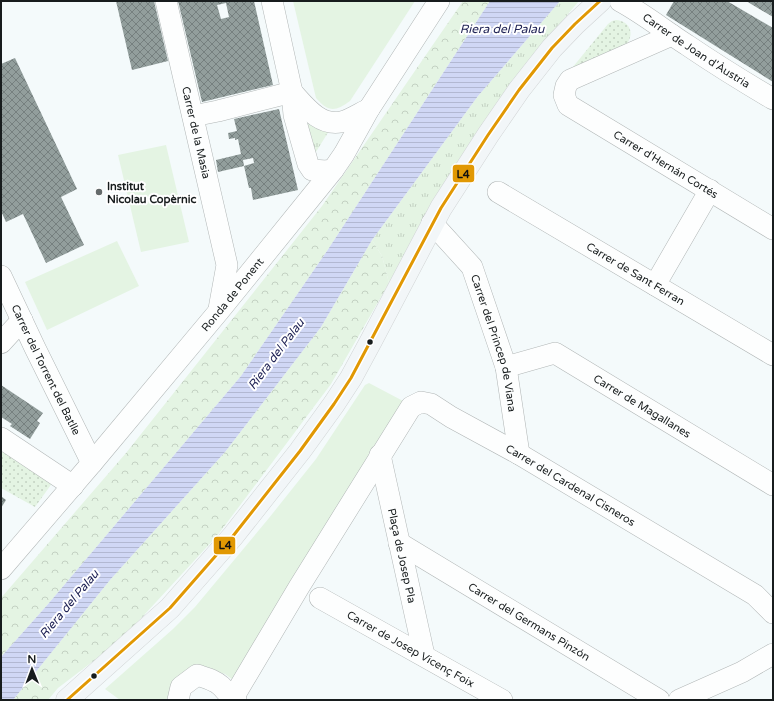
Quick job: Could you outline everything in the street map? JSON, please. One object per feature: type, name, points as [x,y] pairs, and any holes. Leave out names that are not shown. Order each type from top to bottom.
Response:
[{"type":"main road","points":[[67,700],[170,608],[233,536],[300,451],[334,404],[355,371],[432,223],[480,147],[552,48],[591,3]]},
{"type":"street","name":"Carrer de la Masia","points":[[166,1],[227,265],[219,311]]},
{"type":"street","points":[[272,1],[292,92],[294,115],[308,164],[312,170],[326,171],[338,162],[341,142],[336,132],[328,122]]},
{"type":"street","name":"Ronda de Ponent","points":[[1,569],[73,486],[219,311],[338,162],[369,109],[439,1]]},
{"type":"street","name":"Carrer de Joan d'Àustria","points":[[620,1],[714,63],[773,99]]},
{"type":"street","name":"Carrer d'Hernán Cortés","points":[[672,35],[570,80],[566,86],[564,95],[568,105],[773,229]]},
{"type":"street","points":[[193,116],[292,92]]},
{"type":"street","points":[[292,92],[308,110],[317,117],[328,122],[342,122],[369,109]]},
{"type":"street","points":[[655,285],[710,190]]},
{"type":"street","name":"Carrer de Sant Ferran","points":[[498,192],[773,355]]},
{"type":"street","name":"Carrer del Princep de Viana","points":[[432,223],[472,267],[506,367],[519,454]]},
{"type":"street","points":[[227,265],[232,273],[239,277],[246,277]]},
{"type":"street","name":"Carrer del Torrent del Batlle","points":[[1,276],[92,463]]},
{"type":"street","points":[[1,343],[22,320]]},
{"type":"street","name":"Carrer de Magallanes","points":[[506,367],[555,353],[773,485]]},
{"type":"street","name":"Carrer del Cardenal Cisneros","points":[[380,455],[411,407],[421,402],[431,404],[451,417],[519,454],[755,595],[773,613]]},
{"type":"street","points":[[1,438],[73,486]]},
{"type":"street","points":[[178,700],[181,687],[197,675],[210,679],[220,685],[234,699],[299,587],[380,455]]},
{"type":"street","name":"Plaça de Josep Pla","points":[[380,455],[424,656]]},
{"type":"street","name":"Carrer del Germans Pinzón","points":[[399,543],[659,700]]},
{"type":"street","name":"Carrer de Josep Vicenç Foix","points":[[320,598],[502,700]]},
{"type":"street","points":[[679,700],[742,672],[773,654]]},
{"type":"green space","points":[[293,1],[415,1],[350,101],[336,109],[332,109],[324,106],[316,98]]},
{"type":"green space","points":[[463,1],[490,1],[327,251],[241,376],[49,603],[1,657],[1,598],[126,453],[322,206]]},
{"type":"green space","points":[[560,1],[579,1],[558,26],[450,177],[389,283],[382,256],[372,240],[478,96]]},
{"type":"green space","points":[[616,20],[625,23],[630,29],[629,41],[626,45],[568,73],[608,24]]},
{"type":"green space","points":[[301,112],[329,131],[314,155]]},
{"type":"green space","points":[[166,145],[189,242],[141,252],[118,155]]},
{"type":"green space","points":[[372,240],[382,256],[389,283],[331,384],[217,536],[121,640],[58,688],[48,700],[13,700],[110,580],[225,452],[321,327]]},
{"type":"green space","points":[[117,241],[139,286],[47,330],[25,282]]},
{"type":"green space","points":[[369,383],[405,402],[237,683],[225,674],[205,668],[170,700],[120,700],[105,689],[173,629],[195,607],[316,459],[365,385]]},
{"type":"green space","points":[[3,448],[53,482],[35,507],[1,488],[1,451]]},
{"type":"water","name":"Riera del Palau","points":[[490,1],[560,1],[478,96],[372,240],[321,327],[225,452],[110,580],[13,700],[1,700],[1,657],[49,603],[241,376],[327,251]]},
{"type":"building","points":[[116,1],[154,1],[168,61],[132,70]]},
{"type":"building","points":[[178,1],[254,1],[273,85],[202,102]],"holes":[[[226,3],[229,17],[221,19],[217,5]]]},
{"type":"building","points":[[674,1],[727,1],[773,28],[773,82],[666,15]]},
{"type":"building","points":[[746,1],[773,1],[773,17]]},
{"type":"building","points":[[15,58],[77,189],[61,197],[84,245],[46,263],[23,214],[6,222],[1,211],[1,64]]},
{"type":"building","points":[[279,109],[298,190],[253,200],[244,166],[218,172],[216,160],[241,154],[238,139],[229,139],[228,133],[237,131],[234,119]],"holes":[[[253,158],[254,163],[244,166],[243,160]]]},
{"type":"building","points":[[1,385],[43,413],[37,421],[40,423],[30,439],[10,426],[12,424],[1,417]]},
{"type":"building","points":[[1,496],[6,500],[1,508]]},
{"type":"transit line","name":"L4","points":[[67,700],[170,608],[233,536],[300,451],[351,378],[441,208],[488,135],[519,90],[552,48],[600,1]]},
{"type":"place","name":"Institut Nicolau Copèrnic","points":[[99,192]]}]
